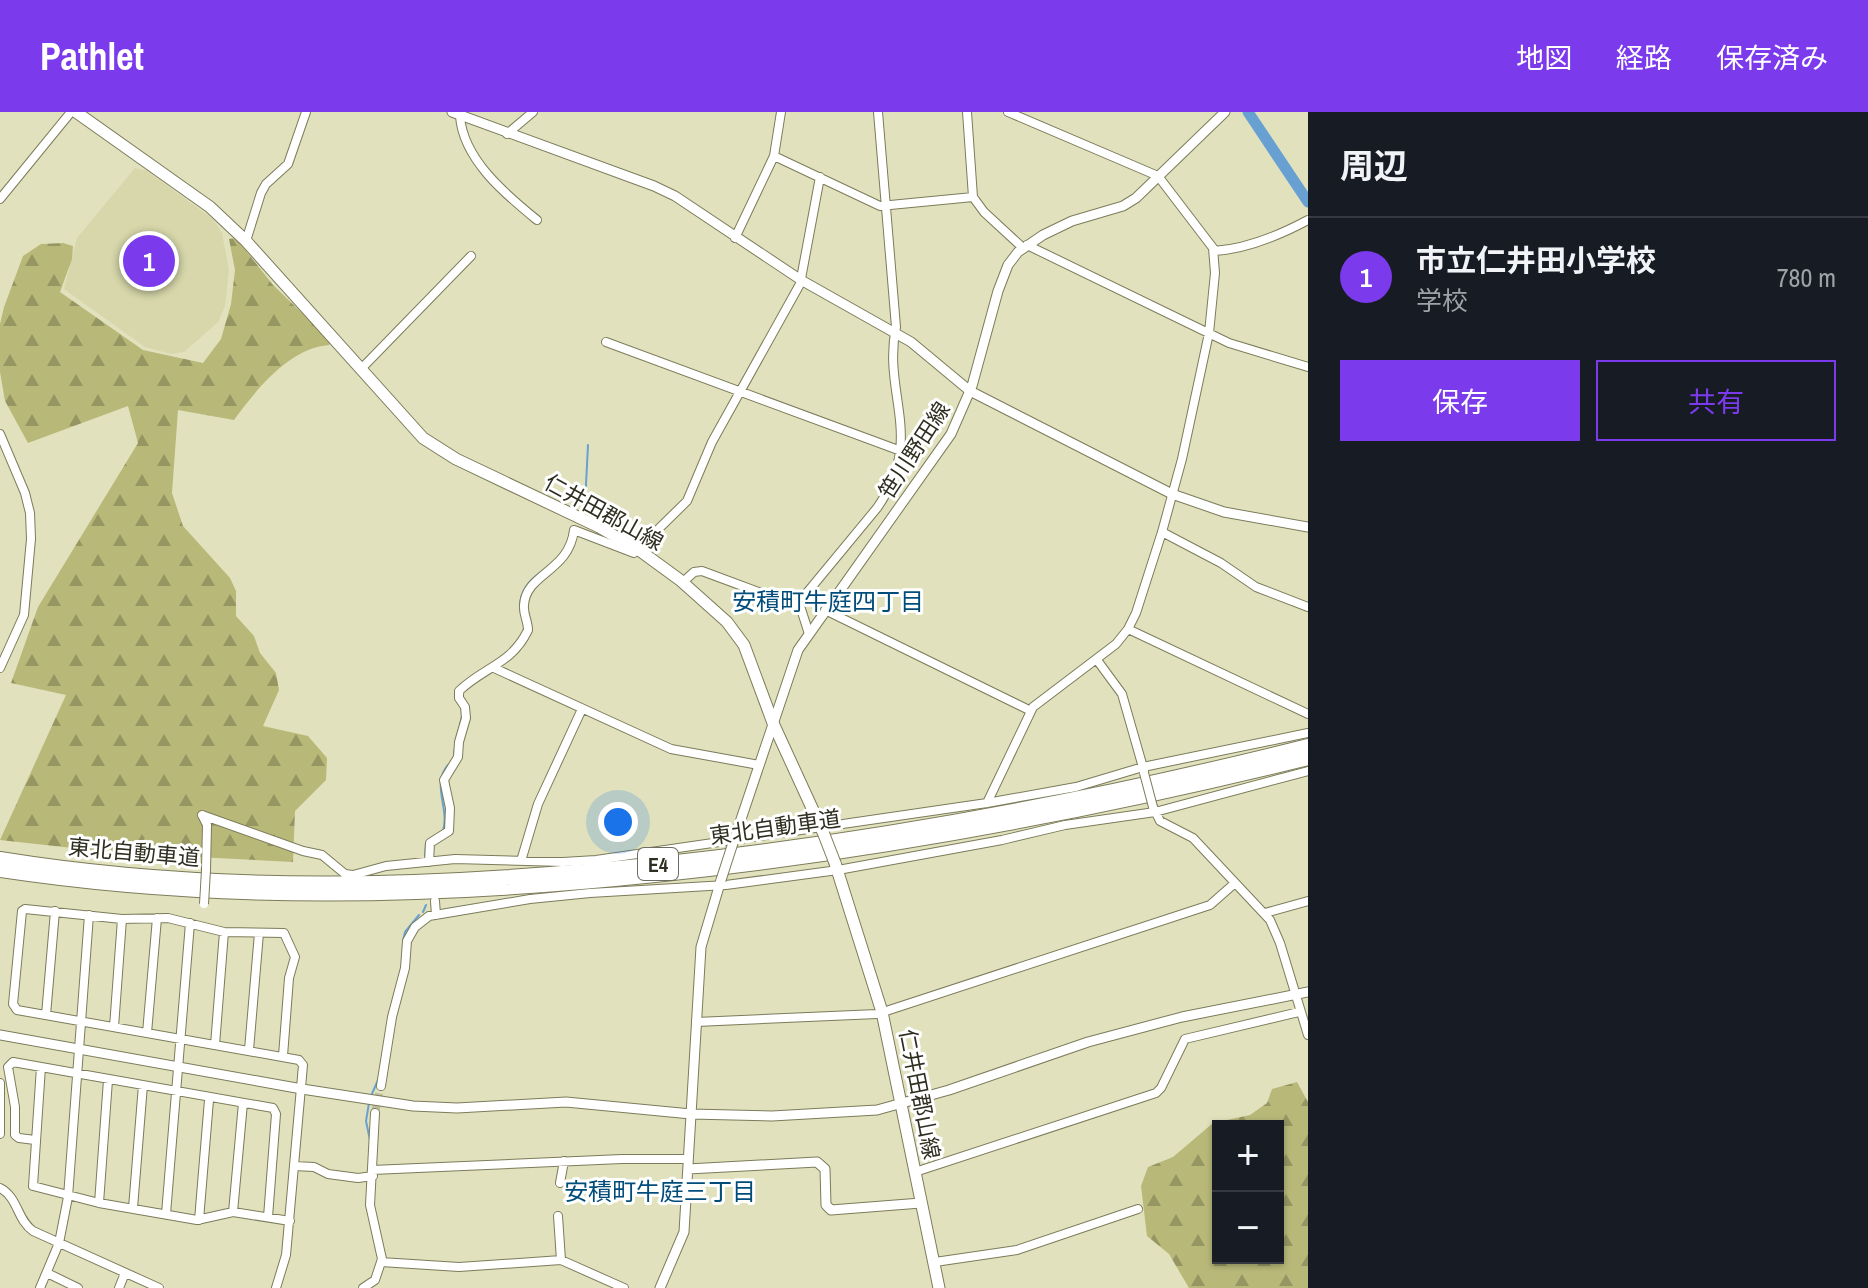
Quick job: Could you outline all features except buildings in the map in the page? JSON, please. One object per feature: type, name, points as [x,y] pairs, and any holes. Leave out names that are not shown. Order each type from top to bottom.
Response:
[{"type":"highway","name":"東北自動車道","points":[[0,859],[126,875],[278,884],[424,882],[546,875],[770,851],[952,823],[1135,787],[1308,746]]},
{"type":"highway","name":"東北自動車道","points":[[0,870],[124,886],[276,895],[425,893],[546,886],[755,863],[956,833],[1137,797],[1308,758]]},
{"type":"main road","name":"仁井田郡山線","points":[[73,112],[210,207],[246,241],[423,438],[448,454],[599,527],[639,550],[727,622],[740,638],[773,723],[837,867],[882,1012],[939,1288]]},
{"type":"street","points":[[0,199],[73,112]]},
{"type":"street","points":[[246,241],[261,193],[288,164],[306,112]]},
{"type":"street","points":[[507,134],[533,112]]},
{"type":"street","points":[[735,238],[774,156],[781,112]]},
{"type":"street","points":[[796,606],[884,498],[901,451],[902,428],[893,345],[895,333],[878,112]]},
{"type":"street","points":[[967,112],[973,197],[984,212],[1025,246],[1240,347],[1308,367]]},
{"type":"street","points":[[987,803],[1035,705],[1116,644],[1128,629],[1140,602],[1182,459],[1209,333],[1215,273],[1214,251],[1158,176],[1008,112]]},
{"type":"street","name":"笹川野田線","points":[[660,1288],[684,1232],[701,947],[798,650],[951,434],[970,391],[1008,265],[1025,246],[1072,221],[1123,206],[1136,198],[1225,112]]},
{"type":"street","points":[[456,114],[675,196],[801,280],[911,342],[970,391],[1172,494],[1224,512],[1308,527]]},
{"type":"street","points":[[456,114],[466,145],[501,188],[537,220]]},
{"type":"street","points":[[774,156],[865,200],[885,206],[973,197]]},
{"type":"street","points":[[432,864],[430,843],[449,831],[450,808],[444,780],[458,757],[466,718],[459,693],[515,651],[527,633],[524,603],[529,588],[554,568],[569,550],[574,530],[628,552],[639,550],[687,501],[712,442],[801,280],[820,177]]},
{"type":"street","points":[[1214,251],[1265,238],[1308,220]]},
{"type":"street","points":[[361,369],[471,256]]},
{"type":"street","points":[[606,342],[901,451]]},
{"type":"street","points":[[0,434],[25,493],[31,539],[24,615],[0,668]]},
{"type":"street","points":[[1162,532],[1221,563],[1256,587],[1308,607]]},
{"type":"street","points":[[682,583],[694,572],[702,571],[796,606],[801,609],[809,634]]},
{"type":"street","points":[[825,610],[1031,711]]},
{"type":"street","points":[[1128,629],[1308,714]]},
{"type":"street","points":[[1097,660],[1122,694],[1160,821],[1193,838],[1265,913],[1276,929],[1308,1035]]},
{"type":"street","points":[[494,668],[671,749],[759,765]]},
{"type":"street","points":[[521,861],[538,804],[582,709]]},
{"type":"street","points":[[204,904],[207,825],[202,815],[322,855],[348,875],[386,866],[432,864],[455,859],[596,860],[987,803],[1076,787],[1308,733]]},
{"type":"street","points":[[381,1086],[392,1017],[405,968],[407,941],[420,921],[436,915],[590,893],[720,883],[1002,840],[1154,809],[1308,771]]},
{"type":"street","points":[[696,1022],[882,1012],[1210,905],[1235,883]]},
{"type":"street","points":[[435,901],[436,915]]},
{"type":"street","points":[[1265,913],[1308,901]]},
{"type":"street","points":[[276,1288],[284,1264],[290,1221],[303,1065],[299,1060],[283,1056],[19,1010],[13,1004],[21,914],[25,909],[122,919],[157,918],[224,932],[284,933],[295,955],[289,978],[283,1056]]},
{"type":"street","points":[[46,1015],[55,911]]},
{"type":"street","points":[[40,1288],[59,1243],[68,1197],[89,915]]},
{"type":"street","points":[[147,1033],[157,918]]},
{"type":"street","points":[[114,1027],[122,919]]},
{"type":"street","points":[[166,1214],[190,923]]},
{"type":"street","points":[[215,1045],[224,932]]},
{"type":"street","points":[[249,1050],[259,933]]},
{"type":"street","points":[[0,1035],[413,1106],[457,1108],[566,1102],[691,1114],[772,1116],[877,1110],[949,1090],[1088,1042],[1182,1017],[1308,992]]},
{"type":"street","points":[[915,1172],[1156,1093],[1185,1039],[1299,1012]]},
{"type":"street","points":[[35,1140],[15,1135],[15,1107],[8,1067],[13,1062],[273,1108],[276,1114],[268,1217]]},
{"type":"street","points":[[41,1067],[31,1184],[68,1197],[199,1220],[233,1212],[290,1221]]},
{"type":"street","points":[[99,1203],[108,1080]]},
{"type":"street","points":[[0,1083],[0,1134]]},
{"type":"street","points":[[133,1208],[143,1085]]},
{"type":"street","points":[[199,1220],[209,1100]]},
{"type":"street","points":[[233,1212],[243,1103]]},
{"type":"street","points":[[363,1288],[375,1280],[381,1262],[376,1223],[370,1205],[375,1113]]},
{"type":"street","points":[[294,1166],[314,1167],[326,1174],[358,1178],[373,1173],[564,1161],[688,1164],[817,1162],[825,1169],[826,1205],[831,1210],[921,1203]]},
{"type":"street","points":[[560,1183],[564,1161]]},
{"type":"street","points":[[0,1188],[10,1195],[23,1224],[159,1288]]},
{"type":"street","points":[[935,1262],[1017,1250],[1138,1209]]},
{"type":"street","points":[[558,1216],[561,1260]]},
{"type":"street","points":[[381,1262],[459,1267],[561,1260],[624,1288]]},
{"type":"street","points":[[47,1273],[78,1288]]},
{"type":"street","points":[[119,1288],[125,1273]]},
{"type":"shaded area","points":[[135,168],[147,171],[213,219],[222,233],[229,270],[225,306],[218,322],[184,352],[171,354],[145,347],[64,289],[77,238]]},
{"type":"green space","points":[[236,238],[273,285],[331,341],[329,345],[314,348],[287,362],[252,396],[234,420],[178,410],[172,493],[183,526],[230,578],[236,591],[236,616],[254,636],[260,653],[276,673],[279,690],[263,726],[308,736],[327,758],[326,780],[295,811],[293,862],[118,853],[0,840],[66,695],[11,683],[38,607],[138,443],[128,406],[28,443],[5,401],[0,372],[0,324],[23,256],[41,244],[73,246],[72,259],[60,292],[143,350],[203,363],[221,339],[231,304],[235,270],[229,239]]},
{"type":"green space","points":[[1297,1082],[1308,1102],[1308,1288],[1189,1288],[1169,1254],[1147,1236],[1141,1186],[1148,1167],[1173,1157],[1212,1124],[1212,1264],[1284,1264],[1284,1120],[1227,1120],[1250,1115],[1267,1103],[1272,1089]]},
{"type":"waterway","points":[[1248,112],[1308,202]]},
{"type":"waterway","points":[[580,514],[585,504],[588,445]]},
{"type":"waterway","points":[[522,617],[520,603],[523,591],[541,572]]},
{"type":"waterway","points":[[456,699],[457,688],[471,677]]},
{"type":"waterway","points":[[454,753],[462,716]]},
{"type":"waterway","points":[[443,831],[441,781],[448,765]]},
{"type":"waterway","points":[[425,856],[426,843],[434,836]]},
{"type":"waterway","points":[[423,912],[426,905]]},
{"type":"waterway","points":[[403,941],[405,932],[419,915]]},
{"type":"waterway","points":[[371,1096],[378,1080]]},
{"type":"waterway","points":[[369,1103],[366,1121],[370,1140]]},
{"type":"tunnel","points":[[375,1113],[381,1086]]},
{"type":"place","name":"市立仁井田小学校","points":[[149,261]]},
{"type":"district","name":"安積町牛庭四丁目","points":[[828,601]]},
{"type":"district","name":"安積町牛庭三丁目","points":[[660,1191]]}]
